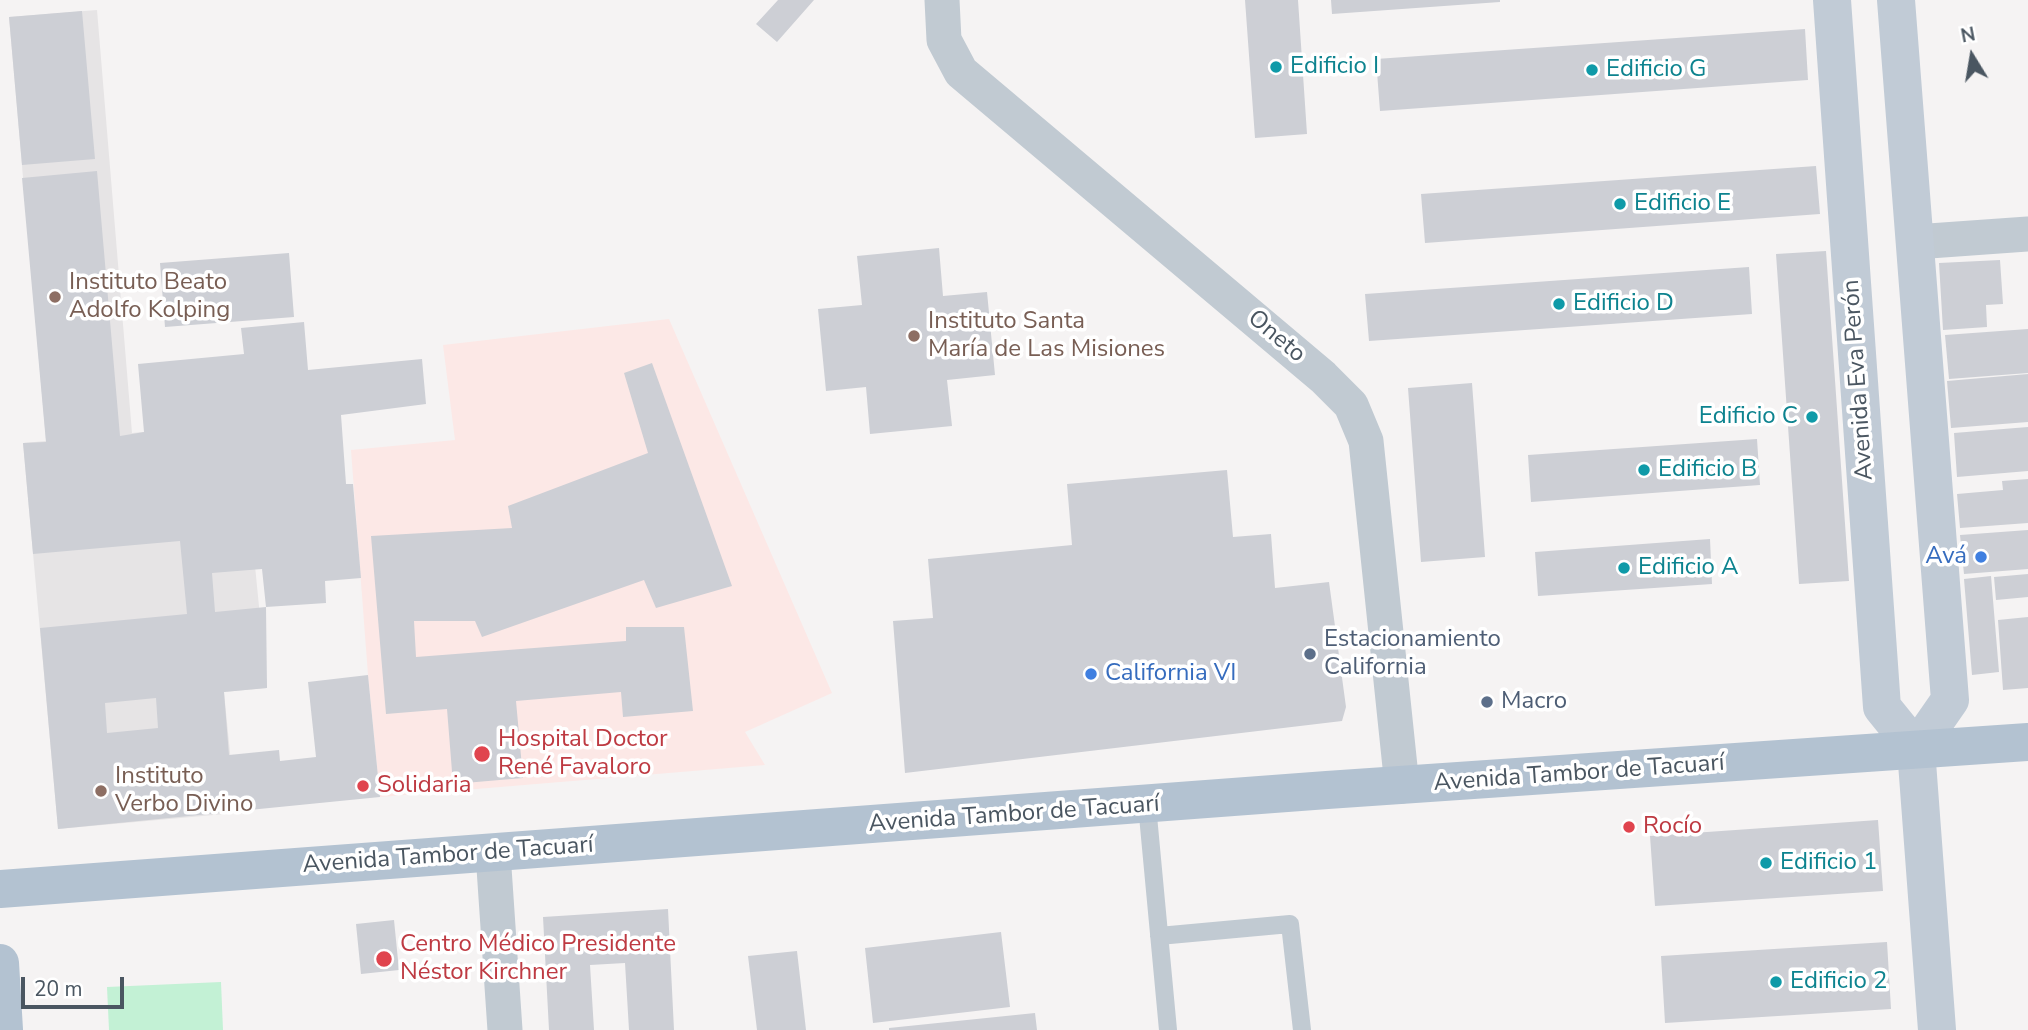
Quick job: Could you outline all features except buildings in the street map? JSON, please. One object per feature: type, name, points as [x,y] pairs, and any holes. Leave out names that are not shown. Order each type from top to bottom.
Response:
[{"type":"main road","name":"Avenida Eva Perón","points":[[1832,0],[1882,707],[1916,749]]},
{"type":"main road","points":[[1896,0],[1950,700],[1916,749],[1937,1030]]},
{"type":"main road","name":"Avenida Tambor de Tacuarí","points":[[0,889],[2028,742]]},
{"type":"main road","points":[[0,962],[4,1030]]},
{"type":"street","name":"Oneto","points":[[942,0],[944,40],[961,72],[1323,377],[1352,405],[1366,442],[1402,786]]},
{"type":"street","points":[[1915,242],[2028,234]]},
{"type":"street","points":[[493,853],[505,1030]]},
{"type":"lane","points":[[1147,805],[1168,1030]]},
{"type":"lane","points":[[1159,936],[1290,924],[1302,1030]]},
{"type":"shaded area","points":[[97,10],[132,433],[241,423],[267,688],[224,692],[236,813],[58,829],[23,443],[46,441],[9,17]]},
{"type":"shaded area","points":[[669,319],[832,693],[745,732],[765,765],[380,797],[351,450],[455,440],[443,345]]},
{"type":"green space","points":[[221,982],[223,1030],[109,1030],[107,987]]},
{"type":"place","name":"Edificio I","points":[[1276,67]]},
{"type":"place","name":"Edificio G","points":[[1592,70]]},
{"type":"place","name":"Edificio E","points":[[1620,204]]},
{"type":"place","name":"Instituto Beato Adolfo Kolping","points":[[55,297]]},
{"type":"place","name":"Edificio D","points":[[1559,304]]},
{"type":"place","name":"Instituto Santa María de Las Misiones","points":[[914,336]]},
{"type":"place","name":"Edificio C","points":[[1812,417]]},
{"type":"place","name":"Edificio B","points":[[1644,470]]},
{"type":"place","name":"Avá","points":[[1981,557]]},
{"type":"place","name":"Edificio A","points":[[1624,568]]},
{"type":"place","name":"Estacionamiento California","points":[[1310,654]]},
{"type":"place","name":"California VI","points":[[1091,674]]},
{"type":"place","name":"Macro","points":[[1487,702]]},
{"type":"place","name":"Hospital Doctor René Favaloro","points":[[482,754]]},
{"type":"place","name":"Solidaria","points":[[363,786]]},
{"type":"place","name":"Instituto Verbo Divino","points":[[101,791]]},
{"type":"place","name":"Rocío","points":[[1629,827]]},
{"type":"place","name":"Edificio 1","points":[[1766,863]]},
{"type":"place","name":"Centro Médico Presidente Néstor Kirchner","points":[[384,959]]},
{"type":"place","name":"Edificio 2","points":[[1776,982]]}]
